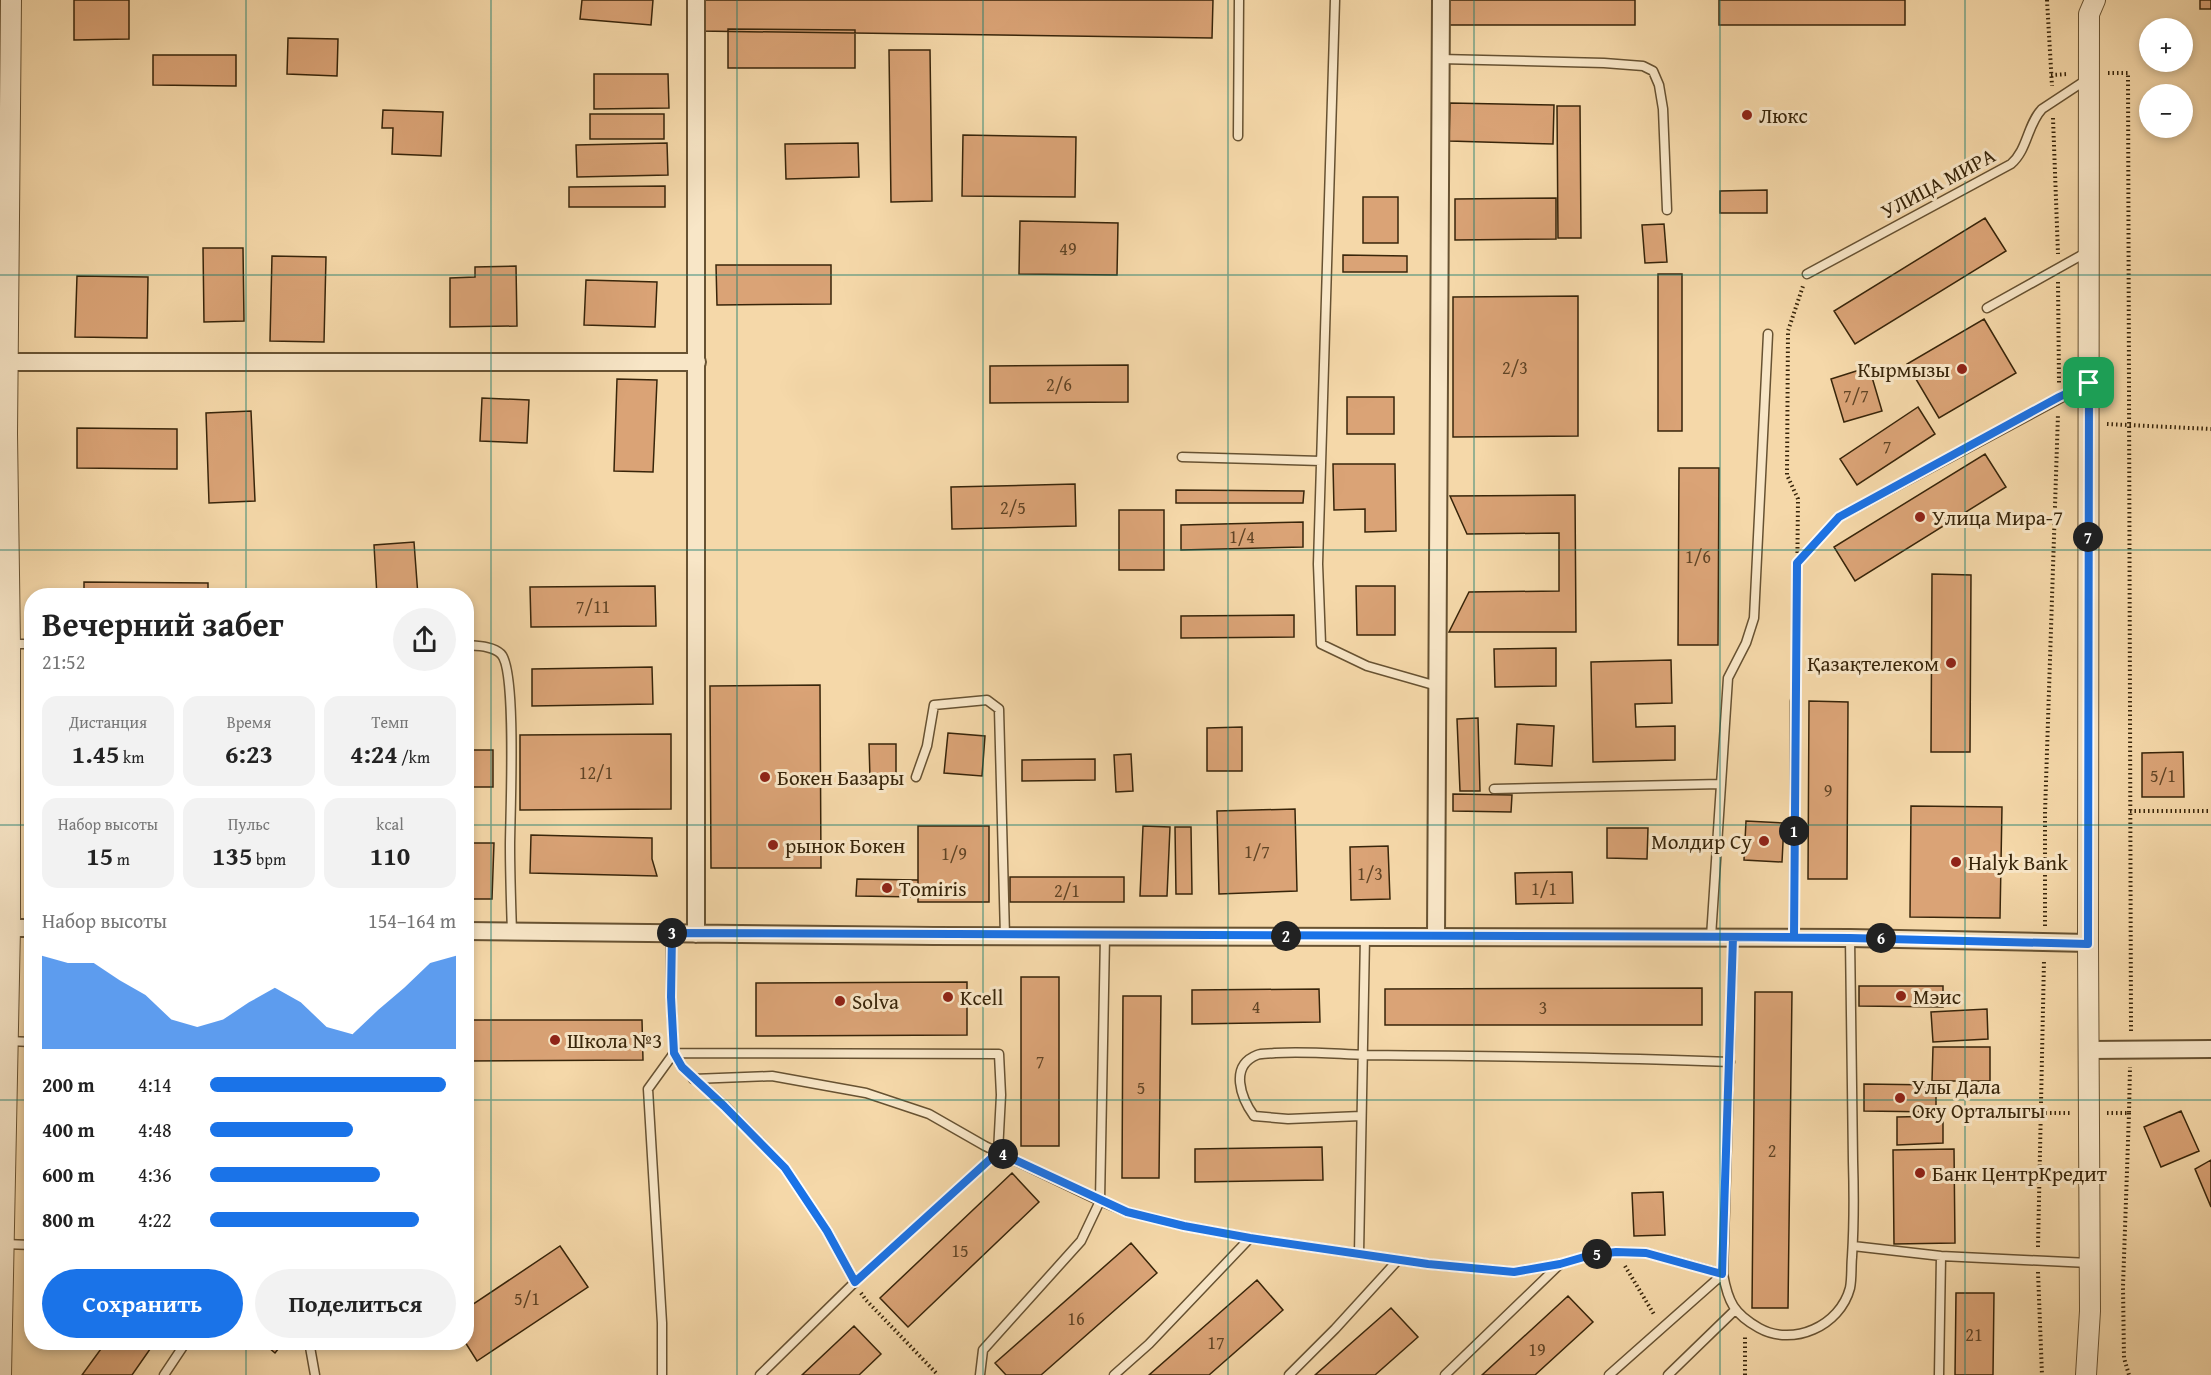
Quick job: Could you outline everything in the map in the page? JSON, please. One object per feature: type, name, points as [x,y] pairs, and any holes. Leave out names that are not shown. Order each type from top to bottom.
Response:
[{"type":"street","points":[[696,0],[696,934]]},
{"type":"street","points":[[1436,937],[1441,0]]},
{"type":"street","points":[[2,1375],[8,1041],[5,928],[10,644],[3,434],[7,362],[8,3]]},
{"type":"street","points":[[2086,1375],[2090,1311],[2088,1050],[2089,5]]},
{"type":"street","points":[[7,362],[697,362]]},
{"type":"street","points":[[5,928],[24,928]]},
{"type":"street","points":[[474,931],[1005,936],[1794,937],[2088,944]]},
{"type":"street","points":[[2088,1050],[2211,1049]]},
{"type":"lane","points":[[1238,136],[1239,0]]},
{"type":"lane","points":[[1335,0],[1318,564],[1321,644],[1367,666],[1437,686]]},
{"type":"lane","points":[[1440,59],[1604,63],[1643,66],[1653,71],[1659,85],[1663,109],[1667,210]]},
{"type":"lane","name":"УЛИЦА МИРА","points":[[1807,274],[2011,164],[2022,153],[2037,115],[2042,109],[2089,76]]},
{"type":"lane","points":[[1987,308],[2089,251]]},
{"type":"lane","points":[[1711,937],[1728,678],[1746,643],[1754,618],[1768,334]]},
{"type":"lane","points":[[1839,517],[2059,397],[2089,383]]},
{"type":"lane","points":[[1182,457],[1321,461]]},
{"type":"lane","points":[[10,644],[24,644]]},
{"type":"lane","points":[[474,645],[486,646],[501,653],[506,661],[511,754],[512,932]]},
{"type":"lane","points":[[916,777],[927,746],[934,705],[987,700],[999,709],[1005,936]]},
{"type":"lane","points":[[1794,937],[1795,701]]},
{"type":"lane","points":[[1494,789],[1721,784]]},
{"type":"lane","points":[[672,933],[671,997],[674,1053],[682,1067],[693,1079],[724,1106],[785,1168],[827,1231],[855,1282]]},
{"type":"lane","points":[[980,1375],[983,1350],[1081,1241],[1100,1201],[1105,936]]},
{"type":"lane","points":[[1359,1254],[1365,937]]},
{"type":"lane","points":[[1733,937],[1722,1274],[1727,1297],[1746,1321],[1766,1332],[1797,1336],[1818,1328],[1836,1314],[1850,1288],[1855,1227],[1850,938]]},
{"type":"lane","points":[[8,1041],[24,1042]]},
{"type":"lane","points":[[1361,1116],[1288,1119],[1254,1116],[1244,1103],[1239,1079],[1245,1063],[1258,1054],[1292,1052],[1363,1055],[1585,1056],[1730,1062]]},
{"type":"lane","points":[[674,1053],[999,1054],[998,1152],[855,1282],[760,1375]]},
{"type":"lane","points":[[662,1375],[662,1323],[648,1089],[674,1053]]},
{"type":"lane","points":[[693,1079],[772,1076],[866,1093],[929,1114],[998,1152],[1100,1201],[1138,1215],[1184,1226],[1398,1260],[1514,1272],[1560,1264],[1591,1255],[1616,1252],[1646,1253],[1722,1274]]},
{"type":"lane","points":[[1114,1375],[1149,1344],[1250,1238]]},
{"type":"lane","points":[[4,1244],[24,1245]]},
{"type":"lane","points":[[1853,1246],[1941,1256],[2090,1263]]},
{"type":"lane","points":[[1939,1375],[1941,1256]]},
{"type":"lane","points":[[1289,1375],[1398,1260]]},
{"type":"lane","points":[[1445,1375],[1560,1264]]},
{"type":"lane","points":[[1609,1375],[1722,1274]]},
{"type":"lane","points":[[1668,1375],[1735,1310]]},
{"type":"lane","points":[[164,1375],[181,1350]]},
{"type":"lane","points":[[311,1350],[315,1375]]},
{"type":"path","points":[[2051,75],[2089,76],[2128,73],[2131,1050]]},
{"type":"path","points":[[1795,701],[1798,499],[1787,476],[1788,331],[1807,274]]},
{"type":"path","points":[[2089,422],[2211,429]]},
{"type":"path","points":[[1797,563],[1839,517]]},
{"type":"path","points":[[2130,811],[2211,811]]},
{"type":"path","points":[[2042,1375],[2037,1260],[2045,813]]},
{"type":"path","points":[[2128,1113],[2123,1286],[2124,1358],[2129,1375]]},
{"type":"path","points":[[1616,1252],[1662,1327]]},
{"type":"path","points":[[855,1282],[866,1300],[938,1375]]},
{"type":"path","points":[[1745,1375],[1746,1321]]},
{"type":"building","points":[[74,0],[129,0],[129,39],[74,40]]},
{"type":"building","points":[[582,0],[653,0],[651,25],[580,19]]},
{"type":"building","points":[[699,0],[1213,0],[1212,38],[699,31]]},
{"type":"building","points":[[1449,0],[1635,0],[1635,25],[1449,25]]},
{"type":"building","points":[[1719,0],[1905,0],[1905,25],[1719,25]]},
{"type":"building","points":[[2200,0],[2211,0],[2211,9],[2200,9]]},
{"type":"building","points":[[728,29],[855,30],[855,68],[728,68]]},
{"type":"building","points":[[288,38],[338,39],[337,76],[287,74]]},
{"type":"building","points":[[889,50],[930,50],[932,201],[891,202]]},
{"type":"building","points":[[153,55],[236,55],[236,86],[153,85]]},
{"type":"building","points":[[594,74],[668,74],[669,108],[594,109]]},
{"type":"building","points":[[1450,103],[1554,105],[1553,144],[1449,141]]},
{"type":"building","points":[[1557,106],[1580,106],[1581,238],[1558,238]]},
{"type":"building","points":[[383,110],[443,112],[441,156],[392,154],[393,128],[382,128]]},
{"type":"building","points":[[590,114],[664,114],[664,139],[590,139]]},
{"type":"building","points":[[963,135],[1076,137],[1075,197],[962,196]]},
{"type":"building","points":[[667,143],[668,175],[577,177],[576,145]]},
{"type":"building","points":[[858,143],[859,177],[786,179],[785,144]]},
{"type":"building","points":[[665,186],[665,207],[569,207],[569,187]]},
{"type":"building","points":[[1767,190],[1767,213],[1720,213],[1720,191]]},
{"type":"building","points":[[1363,197],[1398,197],[1398,243],[1363,243]]},
{"type":"building","points":[[1556,198],[1556,239],[1455,240],[1455,199]]},
{"type":"building","points":[[1985,218],[2006,251],[1855,344],[1834,311]]},
{"type":"building","points":[[1020,221],[1118,223],[1117,275],[1019,274]]},
{"type":"building","points":[[1664,224],[1667,262],[1645,263],[1642,225]]},
{"type":"building","points":[[203,248],[243,248],[244,321],[204,322]]},
{"type":"building","points":[[1343,255],[1407,256],[1407,272],[1343,272]]},
{"type":"building","points":[[272,256],[326,257],[324,342],[270,341]]},
{"type":"building","points":[[716,265],[831,265],[831,304],[717,305]]},
{"type":"building","points":[[516,266],[517,326],[450,327],[450,278],[475,277],[475,267]]},
{"type":"building","points":[[1658,274],[1682,274],[1682,431],[1658,431]]},
{"type":"building","points":[[77,276],[148,277],[147,338],[75,337]]},
{"type":"building","points":[[586,280],[657,282],[655,327],[584,325]]},
{"type":"building","points":[[1578,296],[1578,436],[1453,437],[1453,297]]},
{"type":"building","name":"Кырмызы","points":[[1984,319],[2016,373],[1939,418],[1907,364]]},
{"type":"building","points":[[1128,365],[1128,402],[990,403],[990,366]]},
{"type":"building","points":[[1869,367],[1882,411],[1844,422],[1831,379]]},
{"type":"building","points":[[617,379],[657,380],[653,472],[614,471]]},
{"type":"building","points":[[1347,397],[1394,397],[1394,434],[1347,434]]},
{"type":"building","points":[[482,398],[529,400],[527,443],[480,441]]},
{"type":"building","points":[[1918,407],[1935,434],[1857,485],[1840,459]]},
{"type":"building","points":[[251,411],[255,501],[209,503],[206,413]]},
{"type":"building","points":[[77,428],[177,429],[177,469],[77,468]]},
{"type":"building","name":"Улица Мира-7","points":[[1985,454],[2006,487],[1855,581],[1834,547]]},
{"type":"building","points":[[1333,464],[1395,464],[1396,531],[1365,532],[1365,509],[1334,510]]},
{"type":"building","points":[[1679,468],[1719,468],[1718,645],[1678,645]]},
{"type":"building","points":[[1075,484],[1076,526],[952,529],[951,487]]},
{"type":"building","points":[[1176,490],[1304,491],[1303,503],[1176,503]]},
{"type":"building","points":[[1575,495],[1576,632],[1449,632],[1469,592],[1559,591],[1559,533],[1467,534],[1450,496]]},
{"type":"building","points":[[1119,510],[1164,510],[1164,570],[1119,570]]},
{"type":"building","points":[[1303,522],[1303,547],[1181,550],[1181,525]]},
{"type":"building","points":[[414,542],[417,588],[377,588],[374,545]]},
{"type":"building","name":"Қазақтелеком","points":[[1932,574],[1971,575],[1970,752],[1931,752]]},
{"type":"building","points":[[84,582],[208,583],[208,588],[84,588]]},
{"type":"building","points":[[655,586],[656,626],[531,627],[530,587]]},
{"type":"building","points":[[1356,586],[1395,586],[1395,635],[1357,635]]},
{"type":"building","points":[[1294,615],[1294,637],[1181,638],[1181,616]]},
{"type":"building","points":[[1556,648],[1556,686],[1495,687],[1494,649]]},
{"type":"building","points":[[1671,660],[1672,703],[1635,704],[1636,727],[1675,726],[1675,760],[1593,762],[1591,662]]},
{"type":"building","points":[[652,667],[653,704],[532,706],[532,669]]},
{"type":"building","name":"Бокен Базары","points":[[820,685],[821,868],[711,868],[710,686]]},
{"type":"building","points":[[1809,701],[1848,702],[1847,879],[1808,879]]},
{"type":"building","points":[[1478,718],[1480,791],[1460,791],[1457,719]]},
{"type":"building","points":[[1517,724],[1554,726],[1552,766],[1515,764]]},
{"type":"building","points":[[1242,727],[1242,771],[1207,771],[1207,728]]},
{"type":"building","points":[[948,733],[985,736],[982,776],[944,773]]},
{"type":"building","points":[[671,734],[671,809],[520,810],[520,735]]},
{"type":"building","points":[[869,744],[896,744],[896,777],[870,778]]},
{"type":"building","points":[[474,750],[493,750],[493,787],[474,787]]},
{"type":"building","points":[[2183,752],[2184,797],[2142,797],[2142,753]]},
{"type":"building","points":[[1131,754],[1133,791],[1116,792],[1114,755]]},
{"type":"building","points":[[1095,759],[1095,780],[1022,781],[1022,760]]},
{"type":"building","points":[[1453,794],[1512,795],[1511,812],[1453,811]]},
{"type":"building","name":"Halyk Bank","points":[[1911,806],[2002,807],[2000,918],[1910,917]]},
{"type":"building","points":[[1295,809],[1297,891],[1219,894],[1217,811]]},
{"type":"building","name":"Молдир Су","points":[[1746,821],[1784,823],[1782,862],[1744,860]]},
{"type":"building","points":[[918,826],[989,826],[989,902],[918,902]]},
{"type":"building","points":[[1143,826],[1170,827],[1167,896],[1140,896]]},
{"type":"building","points":[[1175,827],[1191,827],[1192,894],[1176,894]]},
{"type":"building","points":[[1607,828],[1648,828],[1647,859],[1607,858]]},
{"type":"building","points":[[531,835],[652,838],[652,859],[657,876],[530,873]]},
{"type":"building","points":[[474,843],[494,843],[492,899],[474,899]]},
{"type":"building","points":[[1388,846],[1390,899],[1351,900],[1350,847]]},
{"type":"building","points":[[1572,872],[1573,903],[1516,904],[1515,873]]},
{"type":"building","points":[[1010,877],[1124,877],[1124,902],[1010,902]]},
{"type":"building","name":"Tomiris","points":[[857,879],[918,880],[918,897],[856,896]]},
{"type":"building","points":[[1021,977],[1059,977],[1059,1146],[1021,1146]]},
{"type":"building","points":[[967,982],[967,1035],[756,1036],[756,983]]},
{"type":"building","name":"Мэис","points":[[1859,986],[1943,986],[1943,1007],[1859,1006]]},
{"type":"building","points":[[1702,988],[1702,1025],[1385,1025],[1385,989]]},
{"type":"building","points":[[1319,989],[1320,1022],[1192,1024],[1192,990]]},
{"type":"building","points":[[1755,992],[1792,992],[1788,1308],[1752,1308]]},
{"type":"building","points":[[1123,996],[1161,996],[1159,1178],[1122,1178]]},
{"type":"building","points":[[1987,1009],[1988,1039],[1933,1042],[1931,1012]]},
{"type":"building","name":"Школа №3","points":[[474,1020],[642,1020],[643,1060],[474,1061]]},
{"type":"building","points":[[1933,1047],[1990,1047],[1990,1081],[1932,1081]]},
{"type":"building","name":"Улы Дала Оку Орталыгы","points":[[1864,1084],[1936,1085],[1936,1112],[1864,1111]]},
{"type":"building","points":[[2181,1111],[2199,1151],[2161,1167],[2144,1127]]},
{"type":"building","points":[[1943,1116],[1943,1143],[1897,1145],[1897,1117]]},
{"type":"building","points":[[1322,1147],[1323,1180],[1195,1182],[1195,1149]]},
{"type":"building","points":[[1954,1149],[1955,1243],[1894,1244],[1893,1150]]},
{"type":"building","points":[[2211,1160],[2211,1207],[2195,1169]]},
{"type":"building","points":[[1012,1173],[1039,1202],[908,1327],[880,1298]]},
{"type":"building","points":[[1663,1192],[1665,1235],[1634,1236],[1632,1193]]},
{"type":"building","points":[[1131,1243],[1157,1273],[1041,1375],[1006,1375],[995,1363]]},
{"type":"building","points":[[560,1246],[588,1287],[477,1361],[470,1350],[474,1350],[474,1304]]},
{"type":"building","points":[[1257,1280],[1283,1310],[1209,1375],[1149,1375]]},
{"type":"building","points":[[1956,1293],[1994,1293],[1993,1375],[1955,1375]]},
{"type":"building","points":[[1568,1296],[1593,1322],[1535,1375],[1482,1375]]},
{"type":"building","points":[[1391,1308],[1418,1337],[1375,1375],[1315,1375]]},
{"type":"building","points":[[854,1326],[881,1354],[859,1375],[802,1375]]},
{"type":"building","points":[[100,1350],[149,1350],[132,1375],[82,1375]]},
{"type":"place","name":"Люкс","points":[[1747,115]]},
{"type":"place","name":"Кырмызы","points":[[1962,369]]},
{"type":"place","name":"Улица Мира-7","points":[[1920,517]]},
{"type":"place","name":"Қазақтелеком","points":[[1951,663]]},
{"type":"place","name":"Бокен Базары","points":[[765,777]]},
{"type":"place","name":"Молдир Су","points":[[1764,841]]},
{"type":"place","name":"рынок Бокен","points":[[773,845]]},
{"type":"place","name":"Halyk Bank","points":[[1956,862]]},
{"type":"place","name":"Tomiris","points":[[887,888]]},
{"type":"place","name":"Мэис","points":[[1901,996]]},
{"type":"place","name":"Kcell","points":[[948,997]]},
{"type":"place","name":"Solva","points":[[840,1001]]},
{"type":"place","name":"Школа №3","points":[[555,1040]]},
{"type":"place","name":"Улы Дала Оку Орталыгы","points":[[1900,1098]]},
{"type":"place","name":"Банк ЦентрКредит","points":[[1920,1173]]},
{"type":"route","points":[[2089,383],[2088,944],[1733,937],[1722,1274],[1646,1253],[1616,1252],[1591,1255],[1560,1264],[1514,1272],[1428,1264],[1250,1238],[1184,1226],[1127,1212],[998,1152],[855,1282],[827,1231],[785,1168],[682,1067],[674,1053],[671,997],[672,933],[933,936],[1794,937],[1797,563],[1839,517],[2059,397],[2089,383]]}]
